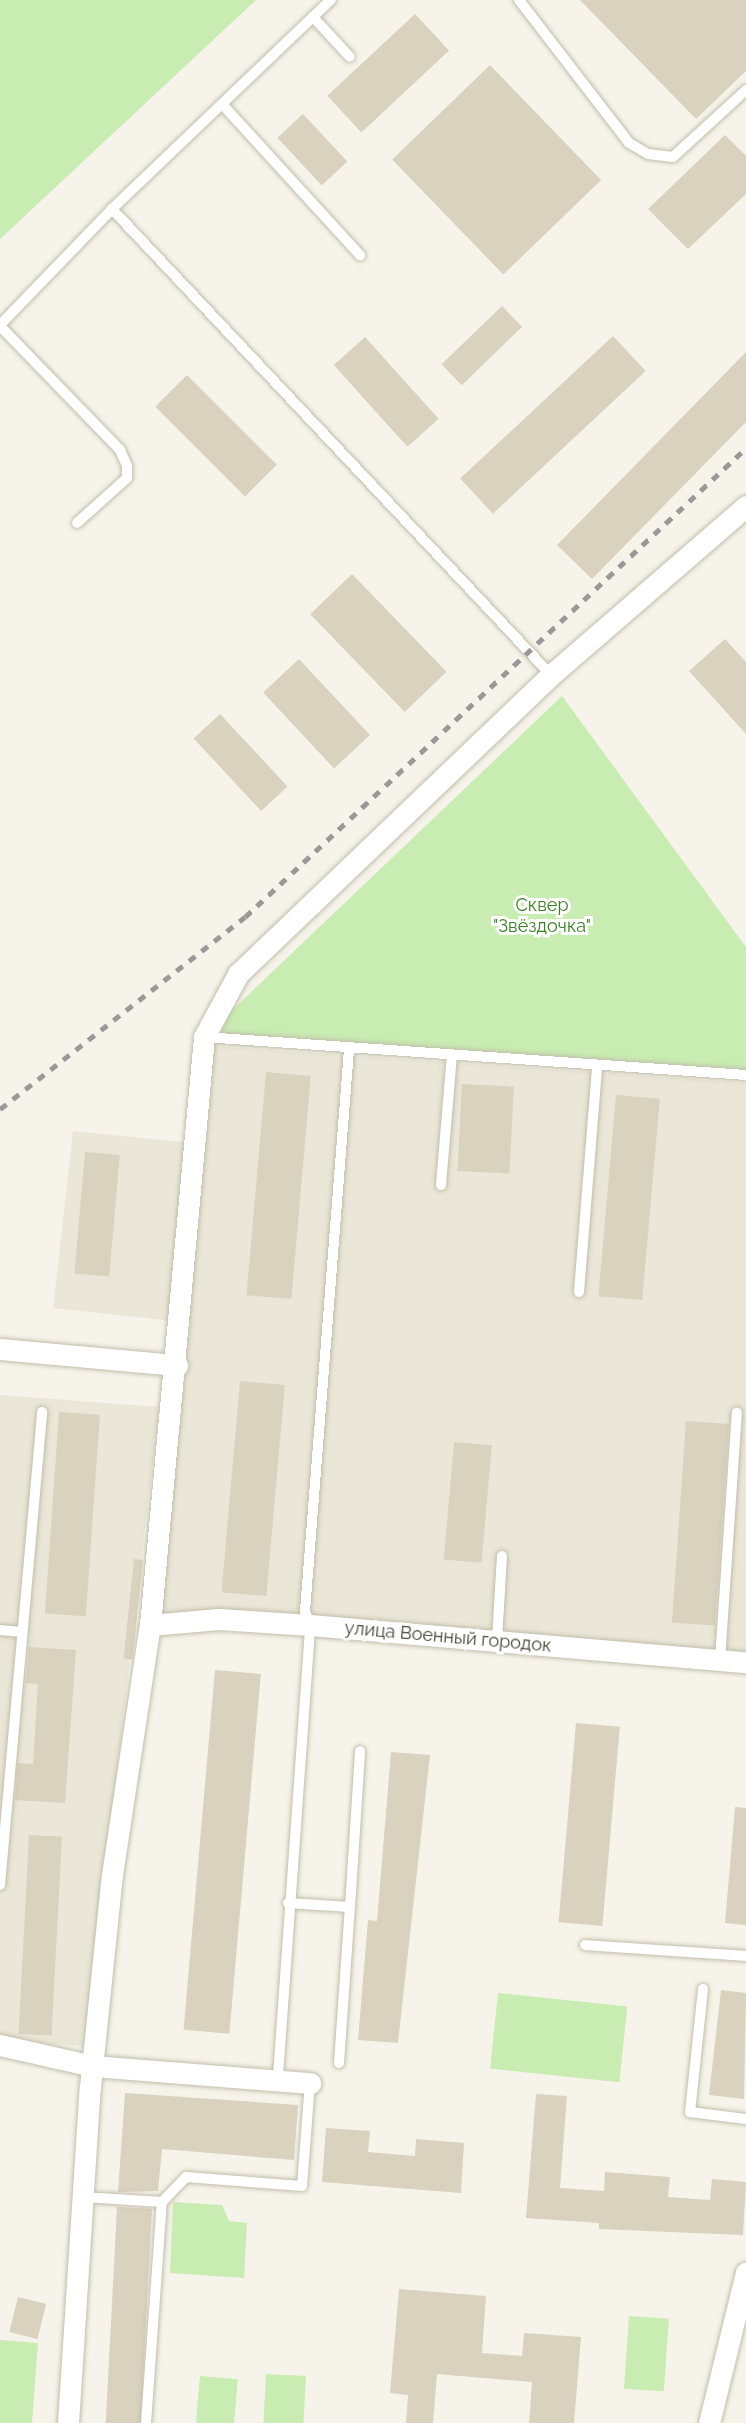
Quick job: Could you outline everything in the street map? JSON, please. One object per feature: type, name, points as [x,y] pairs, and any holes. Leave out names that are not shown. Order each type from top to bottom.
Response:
[{"type":"street","points":[[68,2423],[93,2066],[112,1875],[150,1625],[177,1365],[204,1037],[238,974],[551,675],[746,506]]},
{"type":"street","points":[[0,1349],[177,1365]]},
{"type":"street","name":"улица Военный городок","points":[[150,1625],[219,1619],[746,1662]]},
{"type":"street","points":[[0,2045],[93,2066],[278,2076],[310,2083]]},
{"type":"street","points":[[709,2423],[740,2318],[746,2272]]},
{"type":"lane","points":[[77,523],[127,478],[127,466],[120,450],[0,326],[112,209],[331,0]]},
{"type":"lane","points":[[519,0],[629,143],[648,154],[674,156],[746,90]]},
{"type":"lane","points":[[313,17],[350,57]]},
{"type":"lane","points":[[222,104],[360,255]]},
{"type":"lane","points":[[112,209],[551,675]]},
{"type":"lane","points":[[204,1037],[349,1049],[746,1075]]},
{"type":"lane","points":[[278,2076],[288,1903],[310,1625],[305,1611],[349,1049]]},
{"type":"lane","points":[[441,1185],[452,1055]]},
{"type":"lane","points":[[579,1292],[597,1066]]},
{"type":"lane","points":[[0,1885],[42,1412]]},
{"type":"lane","points":[[720,1660],[737,1413]]},
{"type":"lane","points":[[497,1640],[502,1556]]},
{"type":"lane","points":[[0,1630],[22,1632]]},
{"type":"lane","points":[[339,2063],[360,1751]]},
{"type":"lane","points":[[288,1903],[350,1906]]},
{"type":"lane","points":[[585,1945],[746,1956]]},
{"type":"lane","points":[[703,1989],[690,2112],[746,2119]]},
{"type":"lane","points":[[146,2423],[162,2202],[186,2177],[302,2186],[310,2083]]},
{"type":"lane","points":[[83,2197],[162,2202]]},
{"type":"shaded area","points":[[211,1046],[746,1083],[746,1656],[292,1617],[160,1613],[190,1323],[53,1308],[73,1131],[202,1144]]},
{"type":"shaded area","points":[[0,1395],[159,1407],[85,2046],[0,2041]]},
{"type":"green space","points":[[0,0],[256,0],[0,239]]},
{"type":"green space","name":"Сквер \"Звёздочка\"","points":[[562,696],[746,947],[746,1075],[204,1037]]},
{"type":"green space","points":[[498,1993],[627,2007],[619,2082],[490,2069]]},
{"type":"green space","points":[[173,2202],[222,2205],[229,2221],[247,2223],[244,2278],[170,2273]]},
{"type":"green space","points":[[629,2316],[669,2319],[664,2392],[624,2389]]},
{"type":"green space","points":[[0,2340],[38,2343],[32,2423],[0,2423]]},
{"type":"green space","points":[[266,2374],[306,2376],[303,2423],[263,2423]]},
{"type":"green space","points":[[200,2376],[238,2379],[234,2423],[196,2423]]},
{"type":"building","points":[[580,0],[746,0],[746,71],[696,119]]},
{"type":"building","points":[[415,14],[449,51],[361,132],[327,96]]},
{"type":"building","points":[[490,65],[601,180],[503,275],[392,159]]},
{"type":"building","points":[[303,114],[347,162],[322,185],[277,138]]},
{"type":"building","points":[[725,135],[746,156],[746,194],[688,249],[648,209]]},
{"type":"building","points":[[502,306],[522,327],[462,385],[442,364]]},
{"type":"building","points":[[613,336],[646,371],[493,514],[460,479]]},
{"type":"building","points":[[365,337],[439,419],[407,447],[334,365]]},
{"type":"building","points":[[746,352],[746,422],[592,579],[557,545]]},
{"type":"building","points":[[187,375],[277,465],[245,497],[155,407]]},
{"type":"building","points":[[352,574],[446,672],[405,712],[310,614]]},
{"type":"building","points":[[725,639],[746,662],[746,734],[689,671]]},
{"type":"building","points":[[299,659],[370,735],[334,768],[263,692]]},
{"type":"building","points":[[220,714],[288,786],[261,811],[194,739]]},
{"type":"building","points":[[266,1072],[311,1076],[291,1299],[246,1295]]},
{"type":"building","points":[[462,1084],[514,1087],[509,1174],[457,1171]]},
{"type":"building","points":[[616,1095],[660,1099],[642,1300],[598,1296]]},
{"type":"building","points":[[85,1152],[120,1155],[109,1277],[74,1274]]},
{"type":"building","points":[[240,1381],[285,1385],[266,1596],[222,1592]]},
{"type":"building","points":[[59,1412],[100,1415],[86,1616],[45,1614]]},
{"type":"building","points":[[686,1421],[729,1424],[715,1626],[672,1623]]},
{"type":"building","points":[[454,1442],[492,1445],[482,1563],[444,1560]]},
{"type":"building","points":[[134,1559],[143,1560],[132,1659],[124,1658]]},
{"type":"building","points":[[29,1647],[76,1650],[65,1803],[15,1800],[18,1763],[33,1764],[38,1684],[26,1683]]},
{"type":"building","points":[[215,1670],[261,1674],[229,2034],[184,2030]]},
{"type":"building","points":[[576,1723],[620,1727],[602,1926],[559,1922]]},
{"type":"building","points":[[391,1752],[430,1755],[398,2043],[358,2040],[368,1920],[377,1921]]},
{"type":"building","points":[[735,1807],[746,1808],[746,1925],[725,1923]]},
{"type":"building","points":[[29,1835],[62,1837],[52,2035],[19,2034]]},
{"type":"building","points":[[721,1990],[746,1993],[744,2099],[709,2095]]},
{"type":"building","points":[[125,2093],[298,2105],[294,2160],[162,2149],[158,2191],[118,2192]]},
{"type":"building","points":[[536,2094],[567,2096],[560,2188],[604,2191],[605,2172],[670,2177],[668,2197],[710,2200],[712,2179],[746,2182],[743,2235],[599,2229],[599,2223],[526,2218]]},
{"type":"building","points":[[326,2128],[370,2131],[368,2152],[415,2156],[416,2139],[464,2143],[461,2193],[322,2182]]},
{"type":"building","points":[[117,2207],[152,2209],[141,2423],[106,2423]]},
{"type":"building","points":[[399,2289],[486,2296],[482,2353],[522,2356],[524,2333],[581,2337],[574,2423],[529,2423],[532,2382],[437,2374],[433,2423],[406,2423],[408,2395],[390,2393]]},
{"type":"building","points":[[18,2297],[46,2304],[37,2339],[9,2332]]},
{"type":"railway","points":[[0,1109],[245,917],[746,448]]}]
